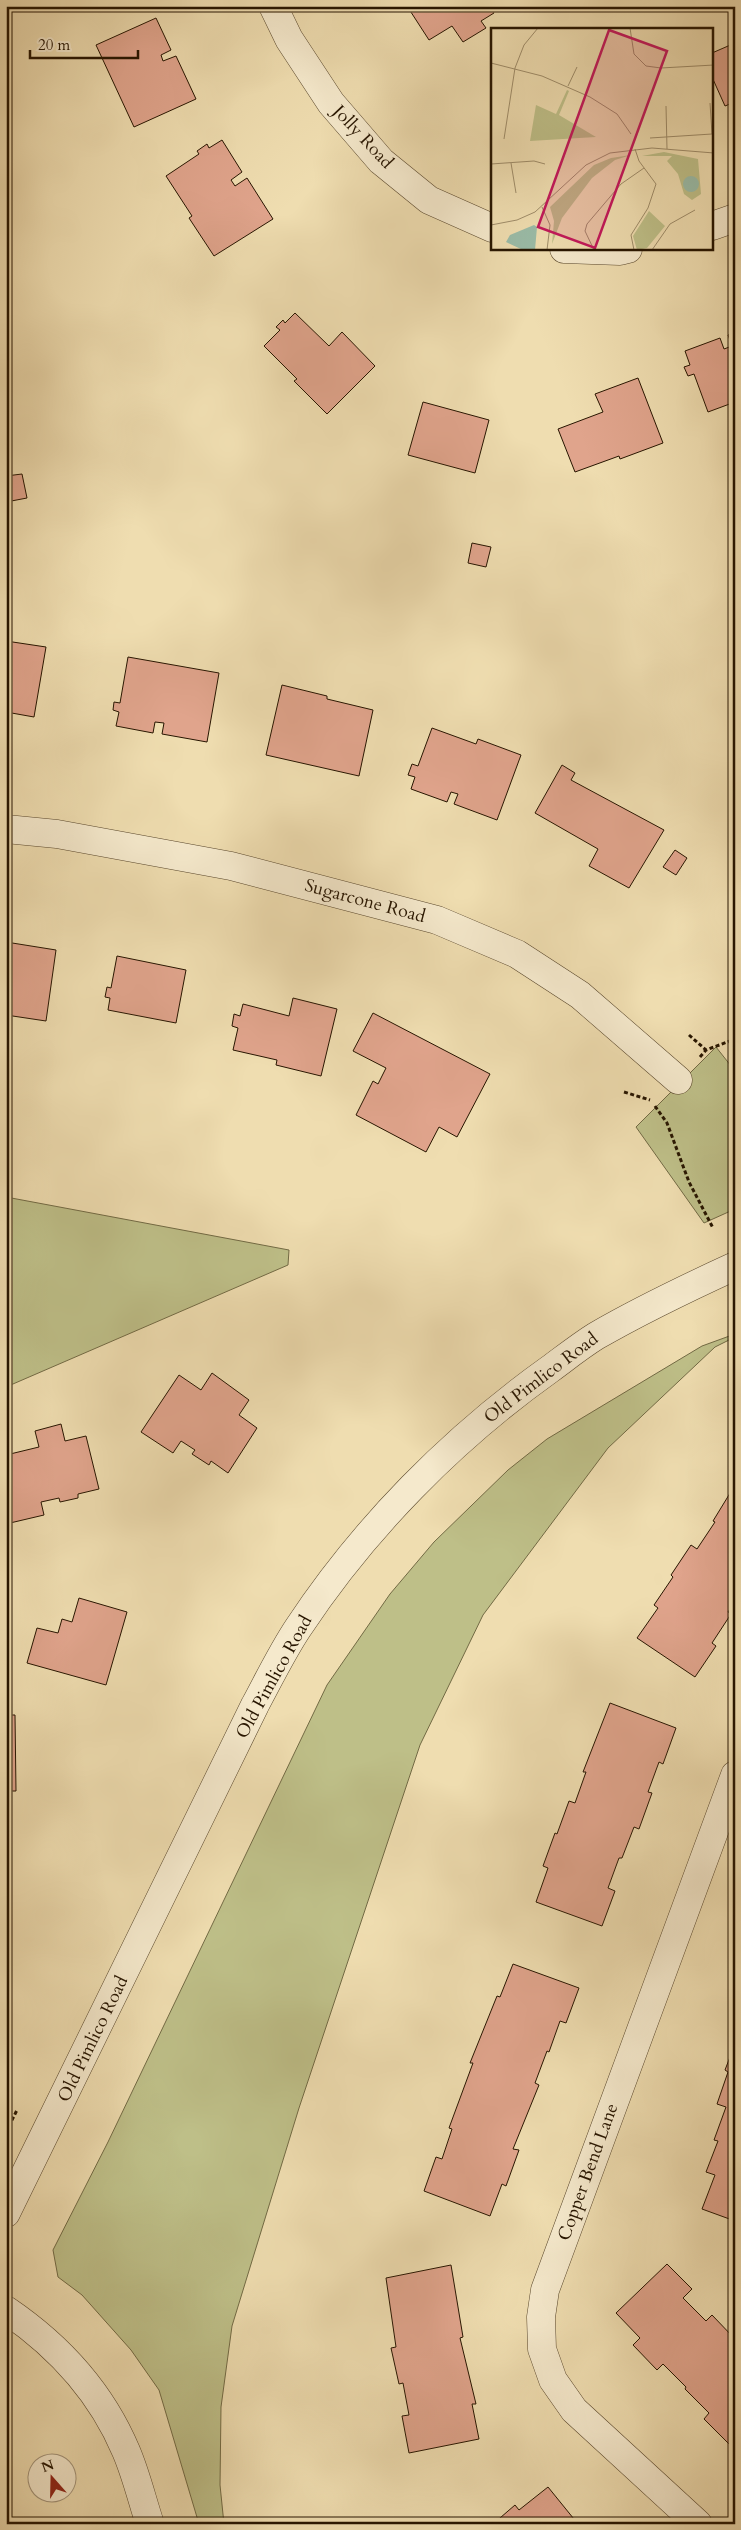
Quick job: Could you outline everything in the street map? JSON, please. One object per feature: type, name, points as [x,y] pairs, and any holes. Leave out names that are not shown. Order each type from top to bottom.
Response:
[{"type":"street","name":"Jolly Road","points":[[273,6],[289,39],[331,103],[381,161],[429,200],[491,228]]},
{"type":"street","points":[[714,225],[735,218]]},
{"type":"street","name":"Sugarcone Road","points":[[6,829],[58,834],[231,866],[437,920],[517,954],[580,995],[678,1080]]},
{"type":"street","name":"Old Pimlico Road","points":[[6,2213],[256,1705],[297,1629],[345,1564],[398,1502],[459,1441],[520,1390],[595,1337],[669,1296],[735,1266]]},
{"type":"street","name":"Copper Bend Lane","points":[[698,2524],[574,2410],[553,2380],[542,2349],[541,2317],[545,2290],[735,1775]]},
{"type":"street","points":[[6,2310],[27,2324],[68,2360],[104,2409],[127,2451],[150,2524]]},
{"type":"path","points":[[689,1035],[706,1050]]},
{"type":"path","points":[[624,1092],[651,1100],[667,1122],[689,1182],[713,1228]]},
{"type":"green space","points":[[716,1047],[735,1071],[735,1209],[704,1223],[636,1127]]},
{"type":"green space","points":[[6,1197],[289,1250],[288,1265],[6,1387]]},
{"type":"green space","points":[[735,1334],[735,1337],[715,1347],[608,1448],[483,1615],[420,1745],[299,2108],[232,2326],[221,2407],[220,2485],[224,2524],[199,2524],[159,2390],[131,2350],[82,2295],[58,2277],[53,2250],[108,2142],[327,1685],[390,1594],[434,1542],[508,1470],[547,1439],[702,1346]]},
{"type":"building","points":[[407,6],[490,6],[494,13],[481,21],[486,28],[463,42],[452,26],[429,40]]},
{"type":"building","points":[[156,18],[171,50],[161,55],[163,61],[176,56],[196,99],[134,127],[96,45]]},
{"type":"building","points":[[735,43],[735,102],[725,106],[714,81],[714,52]]},
{"type":"building","points":[[222,140],[242,172],[231,180],[235,186],[247,178],[273,219],[214,256],[189,218],[192,216],[166,176],[199,154],[197,151],[207,144],[209,148]]},
{"type":"building","points":[[295,313],[329,346],[342,332],[375,366],[327,414],[294,381],[297,379],[264,346],[280,330],[276,327],[283,320],[285,323]]},
{"type":"building","points":[[735,332],[735,402],[708,412],[694,374],[688,376],[684,367],[690,365],[685,351],[720,338],[724,349],[732,346],[728,335]]},
{"type":"building","points":[[638,378],[663,443],[620,459],[619,456],[575,472],[558,429],[603,412],[595,394]]},
{"type":"building","points":[[423,402],[489,420],[475,473],[408,455]]},
{"type":"building","points":[[22,474],[27,498],[6,502],[6,476]]},
{"type":"building","points":[[6,519],[11,547],[6,548]]},
{"type":"building","points":[[472,543],[491,547],[486,567],[468,563]]},
{"type":"building","points":[[6,641],[46,647],[34,717],[6,712]]},
{"type":"building","points":[[128,657],[219,673],[207,742],[162,734],[164,723],[155,722],[153,733],[116,726],[119,712],[113,710],[114,702],[120,703]]},
{"type":"building","points":[[282,685],[327,696],[327,699],[373,710],[359,776],[266,755]]},
{"type":"building","points":[[432,728],[476,744],[478,739],[521,755],[497,820],[454,804],[458,794],[451,792],[447,802],[411,789],[415,777],[408,775],[412,764],[418,766]]},
{"type":"building","points":[[562,765],[575,773],[571,780],[664,830],[629,888],[589,866],[598,849],[535,813]]},
{"type":"building","points":[[675,850],[687,858],[676,875],[663,867]]},
{"type":"building","points":[[6,942],[56,950],[46,1021],[6,1015]]},
{"type":"building","points":[[117,956],[186,970],[176,1023],[108,1010],[110,998],[105,997],[107,987],[111,988]]},
{"type":"building","points":[[293,998],[337,1009],[321,1076],[276,1065],[277,1060],[233,1050],[238,1028],[232,1026],[234,1014],[240,1016],[243,1004],[289,1016]]},
{"type":"building","points":[[373,1013],[490,1074],[457,1137],[439,1127],[426,1152],[356,1115],[373,1081],[378,1084],[386,1068],[353,1051]]},
{"type":"building","points":[[212,1373],[249,1400],[239,1415],[257,1428],[228,1473],[211,1461],[209,1465],[192,1454],[195,1450],[181,1441],[173,1453],[141,1432],[179,1375],[201,1390]]},
{"type":"building","points":[[61,1424],[65,1441],[86,1436],[99,1489],[78,1494],[78,1498],[60,1502],[59,1498],[41,1502],[44,1515],[10,1523],[6,1506],[6,1455],[39,1447],[35,1431]]},
{"type":"building","points":[[735,1485],[735,1602],[728,1612],[731,1614],[712,1643],[716,1646],[695,1677],[637,1638],[658,1608],[654,1605],[673,1577],[671,1575],[691,1545],[697,1549],[715,1522],[713,1521]]},
{"type":"building","points":[[79,1598],[127,1612],[106,1685],[27,1663],[37,1628],[58,1633],[62,1619],[72,1622]]},
{"type":"building","points":[[610,1703],[676,1728],[663,1764],[659,1762],[648,1792],[652,1793],[639,1829],[634,1827],[622,1858],[619,1858],[608,1888],[615,1891],[602,1926],[536,1902],[548,1868],[543,1866],[555,1833],[557,1834],[569,1801],[575,1803],[586,1772],[583,1772]]},
{"type":"building","points":[[6,1715],[15,1715],[16,1791],[6,1791]]},
{"type":"building","points":[[513,1964],[579,1988],[566,2023],[560,2021],[549,2052],[547,2051],[535,2083],[539,2085],[513,2149],[519,2150],[506,2186],[502,2184],[490,2216],[424,2191],[436,2157],[442,2159],[452,2129],[449,2128],[473,2063],[470,2063],[497,1996],[500,1997]]},
{"type":"building","points":[[735,2044],[735,2221],[702,2209],[715,2175],[706,2172],[718,2141],[714,2140],[726,2107],[717,2104],[728,2072],[725,2070]]},
{"type":"building","points":[[667,2264],[692,2289],[683,2298],[706,2321],[712,2315],[735,2339],[735,2442],[731,2446],[704,2419],[709,2413],[685,2389],[686,2387],[663,2364],[657,2370],[633,2345],[640,2338],[616,2313]]},
{"type":"building","points":[[451,2265],[463,2337],[460,2338],[476,2404],[472,2404],[479,2439],[409,2453],[402,2416],[409,2415],[403,2383],[399,2384],[391,2348],[396,2347],[386,2278]]},
{"type":"building","points":[[548,2487],[578,2524],[493,2524],[515,2505],[519,2510]]}]
